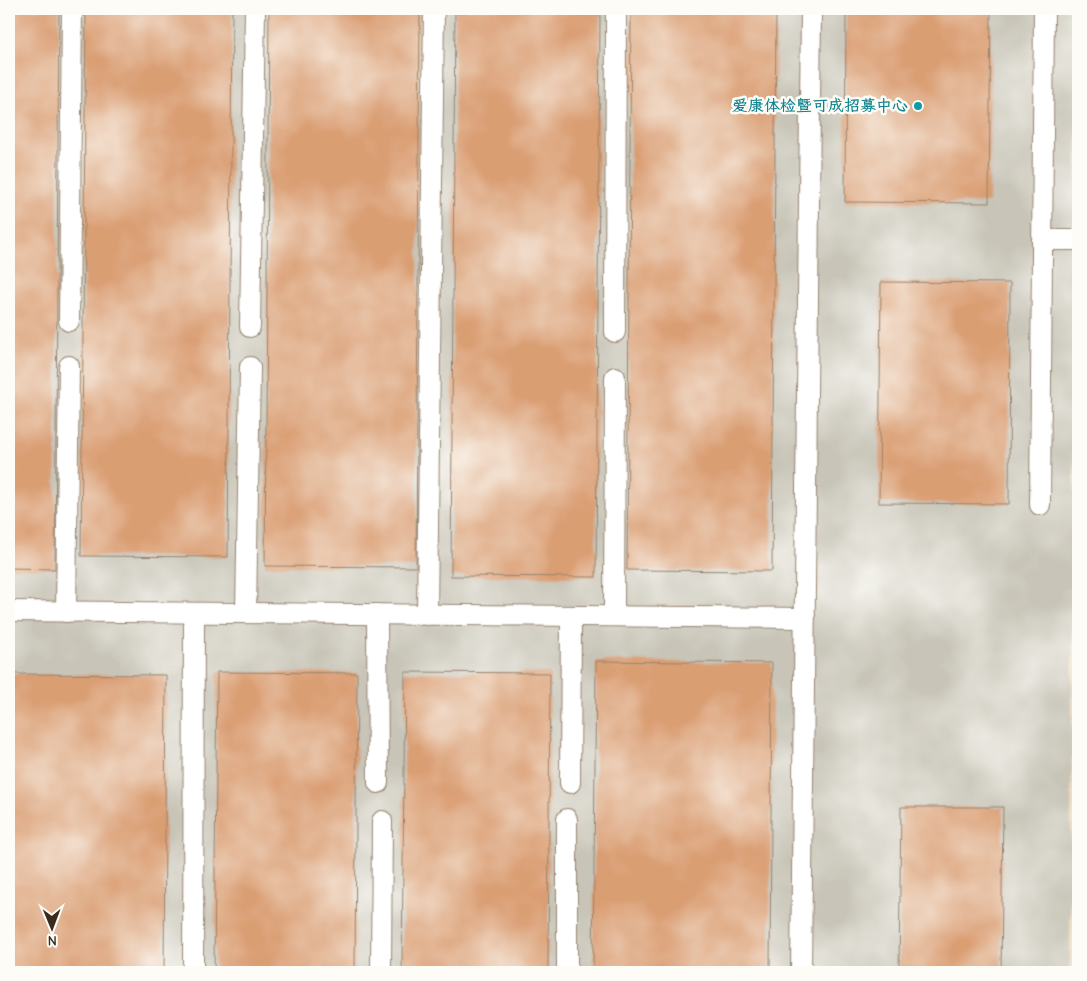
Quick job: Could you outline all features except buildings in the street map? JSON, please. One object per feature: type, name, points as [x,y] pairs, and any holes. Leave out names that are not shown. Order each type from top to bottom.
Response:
[{"type":"lane","points":[[69,321],[72,9]]},
{"type":"lane","points":[[250,327],[254,9]]},
{"type":"lane","points":[[427,615],[434,9]]},
{"type":"lane","points":[[615,332],[616,9]]},
{"type":"lane","points":[[801,972],[811,9]]},
{"type":"lane","points":[[1040,504],[1044,9]]},
{"type":"lane","points":[[1042,240],[1078,240]]},
{"type":"lane","points":[[66,612],[69,366]]},
{"type":"lane","points":[[246,613],[250,367]]},
{"type":"lane","points":[[614,616],[615,377]]},
{"type":"lane","points":[[9,611],[805,618]]},
{"type":"lane","points":[[193,972],[194,613]]},
{"type":"lane","points":[[377,614],[378,783]]},
{"type":"lane","points":[[570,783],[571,616]]},
{"type":"lane","points":[[567,819],[567,972]]},
{"type":"lane","points":[[380,972],[382,821]]},
{"type":"shaded area","points":[[9,9],[1078,9],[1070,972],[9,972]]},
{"type":"place","name":"爱康体检暨可成招募中心","points":[[918,106]]}]
